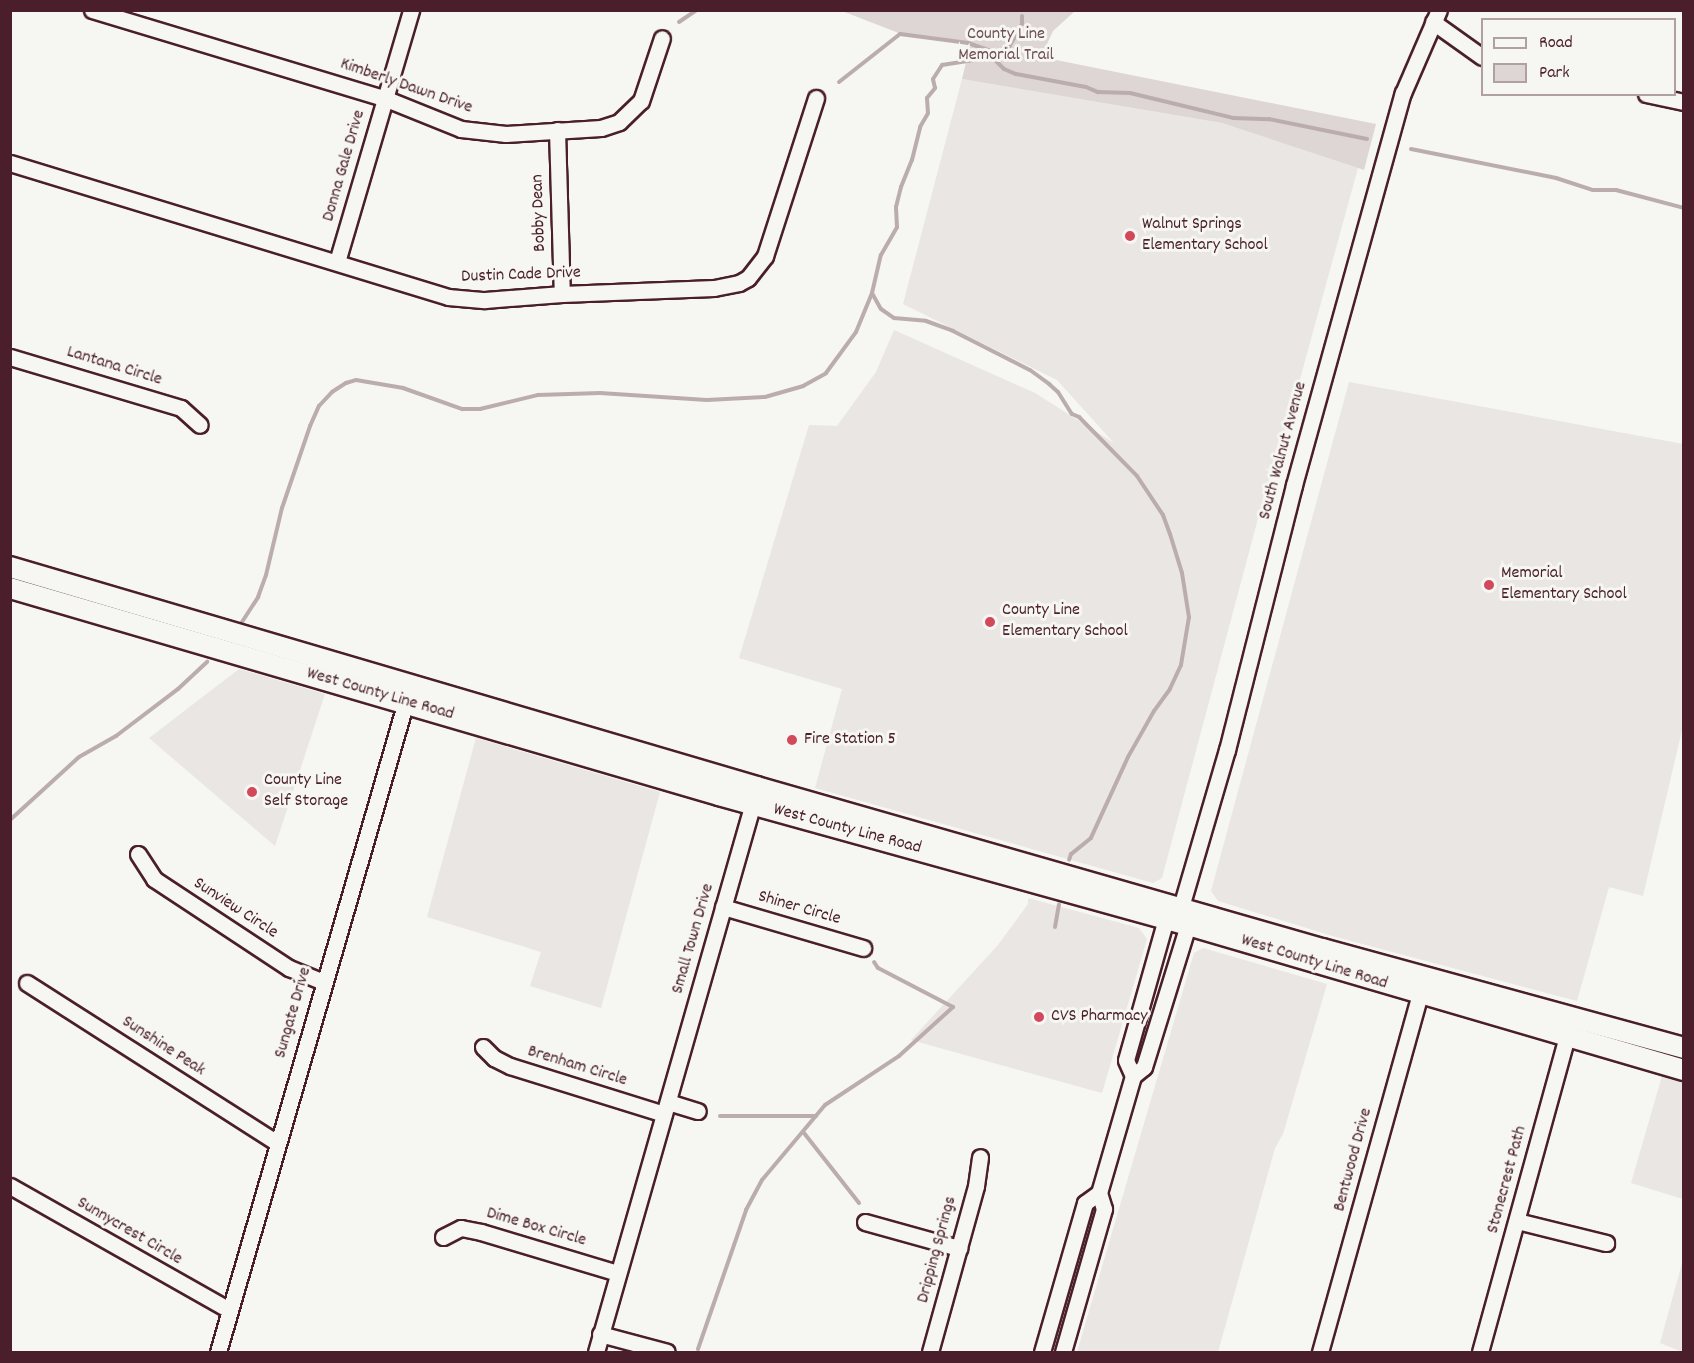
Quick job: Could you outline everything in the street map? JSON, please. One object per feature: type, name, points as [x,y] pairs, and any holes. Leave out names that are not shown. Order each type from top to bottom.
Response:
[{"type":"main road","name":"West County Line Road","points":[[10,567],[265,652],[755,796],[1422,986],[1573,1018],[1683,1048]]},
{"type":"main road","name":"West County Line Road","points":[[10,588],[265,652]]},
{"type":"main road","name":"West County Line Road","points":[[1422,986],[1567,1038],[1683,1070]]},
{"type":"street","name":"Kimberly Dawn Drive","points":[[92,10],[384,98],[461,129],[506,134],[601,128],[627,116],[644,94],[662,38]]},
{"type":"street","name":"Donna Gale Drive","points":[[337,262],[411,10]]},
{"type":"street","points":[[1436,16],[1481,56]]},
{"type":"street","name":"South Walnut Avenue","points":[[1063,1353],[1104,1209],[1099,1193],[1133,1076],[1144,1067],[1178,917],[1227,750],[1294,485],[1403,93],[1436,16]]},
{"type":"street","points":[[1655,96],[1683,102]]},
{"type":"street","name":"Dustin Cade Drive","points":[[10,163],[337,262],[427,292],[464,300],[714,288],[739,283],[748,278],[765,256],[816,98]]},
{"type":"street","name":"Bobby Dean","points":[[557,130],[562,294]]},
{"type":"street","name":"Lantana Circle","points":[[10,357],[182,408],[200,425]]},
{"type":"street","name":"Sungate Drive","points":[[218,1353],[323,982],[408,694]]},
{"type":"street","name":"Small Town Drive","points":[[596,1353],[755,796]]},
{"type":"street","name":"Sunview Circle","points":[[138,854],[154,879],[288,968],[323,982]]},
{"type":"street","name":"Shiner Circle","points":[[723,907],[863,948]]},
{"type":"street","name":"South Walnut Avenue","points":[[1133,1076],[1126,1060],[1178,917]]},
{"type":"street","name":"Sunshine Peak","points":[[27,983],[277,1143]]},
{"type":"street","name":"Bentwood Drive","points":[[1320,1353],[1422,986]]},
{"type":"street","name":"Stonecrest Path","points":[[1480,1353],[1573,1018]]},
{"type":"street","name":"Brenham Circle","points":[[483,1047],[494,1058],[510,1066],[666,1108]]},
{"type":"street","points":[[666,1108],[698,1111]]},
{"type":"street","name":"Dripping Springs","points":[[930,1353],[976,1186],[980,1157]]},
{"type":"street","name":"Sunnycrest Circle","points":[[10,1186],[229,1310]]},
{"type":"street","name":"South Walnut Avenue","points":[[1042,1353],[1085,1203],[1099,1193]]},
{"type":"street","points":[[1518,1221],[1606,1244]]},
{"type":"street","points":[[865,1222],[959,1248]]},
{"type":"street","name":"Dime Box Circle","points":[[443,1237],[461,1228],[471,1230],[618,1273]]},
{"type":"street","points":[[600,1334],[667,1353]]},
{"type":"shaded area","name":"County Line Elementary School","points":[[962,79],[1222,123],[1358,168],[1289,419],[1264,496],[1162,878],[1153,883],[815,788],[842,689],[739,658],[809,425],[837,426],[876,372],[894,330],[1035,393],[1114,443],[1057,380],[903,304]]},
{"type":"shaded area","name":"Memorial Elementary School","points":[[1349,382],[1683,444],[1683,726],[1643,896],[1609,887],[1577,1001],[1336,937],[1218,901],[1211,891]]},
{"type":"shaded area","name":"County Line Self Storage","points":[[239,669],[325,694],[275,846],[149,738]]},
{"type":"shaded area","points":[[476,738],[660,792],[601,1008],[530,986],[541,952],[427,917]]},
{"type":"shaded area","points":[[1028,898],[1139,928],[1147,939],[1102,1093],[911,1040],[998,945],[1028,904]]},
{"type":"shaded area","points":[[1203,948],[1327,984],[1283,1134],[1275,1148],[1218,1352],[1077,1352],[1194,953]]},
{"type":"shaded area","points":[[1662,1076],[1683,1081],[1683,1199],[1631,1183]]},
{"type":"shaded area","points":[[1683,1260],[1683,1352],[1660,1343]]},
{"type":"green space","name":"County Line Memorial Trail","points":[[842,11],[1075,11],[1053,31],[1041,57],[1376,124],[1364,170],[1222,123],[962,79],[971,42],[928,36],[909,37]]},
{"type":"waterway","points":[[679,22],[697,10]]},
{"type":"waterway","points":[[242,622],[258,597],[266,575],[282,508],[310,426],[319,406],[332,392],[346,383],[356,380],[403,388],[462,409],[480,409],[538,395],[600,393],[707,400],[765,397],[803,386],[826,373],[856,332],[872,293],[881,255],[897,227],[896,207],[912,160],[920,127],[928,113],[927,98],[935,88],[933,79],[942,65],[986,58],[1008,49],[1022,24],[1022,16]]},
{"type":"waterway","points":[[839,82],[900,34],[968,43],[1000,54]]},
{"type":"waterway","points":[[992,57],[1004,69],[1016,74],[1086,87],[1098,92],[1130,93],[1233,118],[1269,119],[1367,139]]},
{"type":"waterway","points":[[1411,149],[1556,178],[1593,190],[1616,190],[1684,208]]},
{"type":"waterway","points":[[872,293],[881,309],[894,318],[926,321],[953,331],[1030,370],[1049,384],[1058,392],[1072,414],[1079,417],[1137,476],[1163,515],[1170,534],[1182,573],[1189,617],[1181,665],[1170,689],[1154,711],[1128,757],[1091,838],[1071,854],[1069,860]]},
{"type":"waterway","points":[[10,820],[79,757],[116,736],[178,689],[207,662]]},
{"type":"waterway","points":[[1055,927],[1059,904]]},
{"type":"waterway","points":[[698,1349],[746,1210],[762,1180],[825,1105],[899,1056],[953,1007],[878,968],[874,962]]},
{"type":"waterway","points":[[720,1116],[816,1116]]},
{"type":"waterway","points":[[804,1133],[859,1203]]},
{"type":"place","name":"Walnut Springs Elementary School","points":[[1130,236]]},
{"type":"place","name":"Memorial Elementary School","points":[[1489,585]]},
{"type":"place","name":"County Line Elementary School","points":[[990,622]]},
{"type":"place","name":"Fire Station 5","points":[[792,740]]},
{"type":"place","name":"County Line Self Storage","points":[[252,792]]},
{"type":"place","name":"CVS Pharmacy","points":[[1039,1017]]}]
